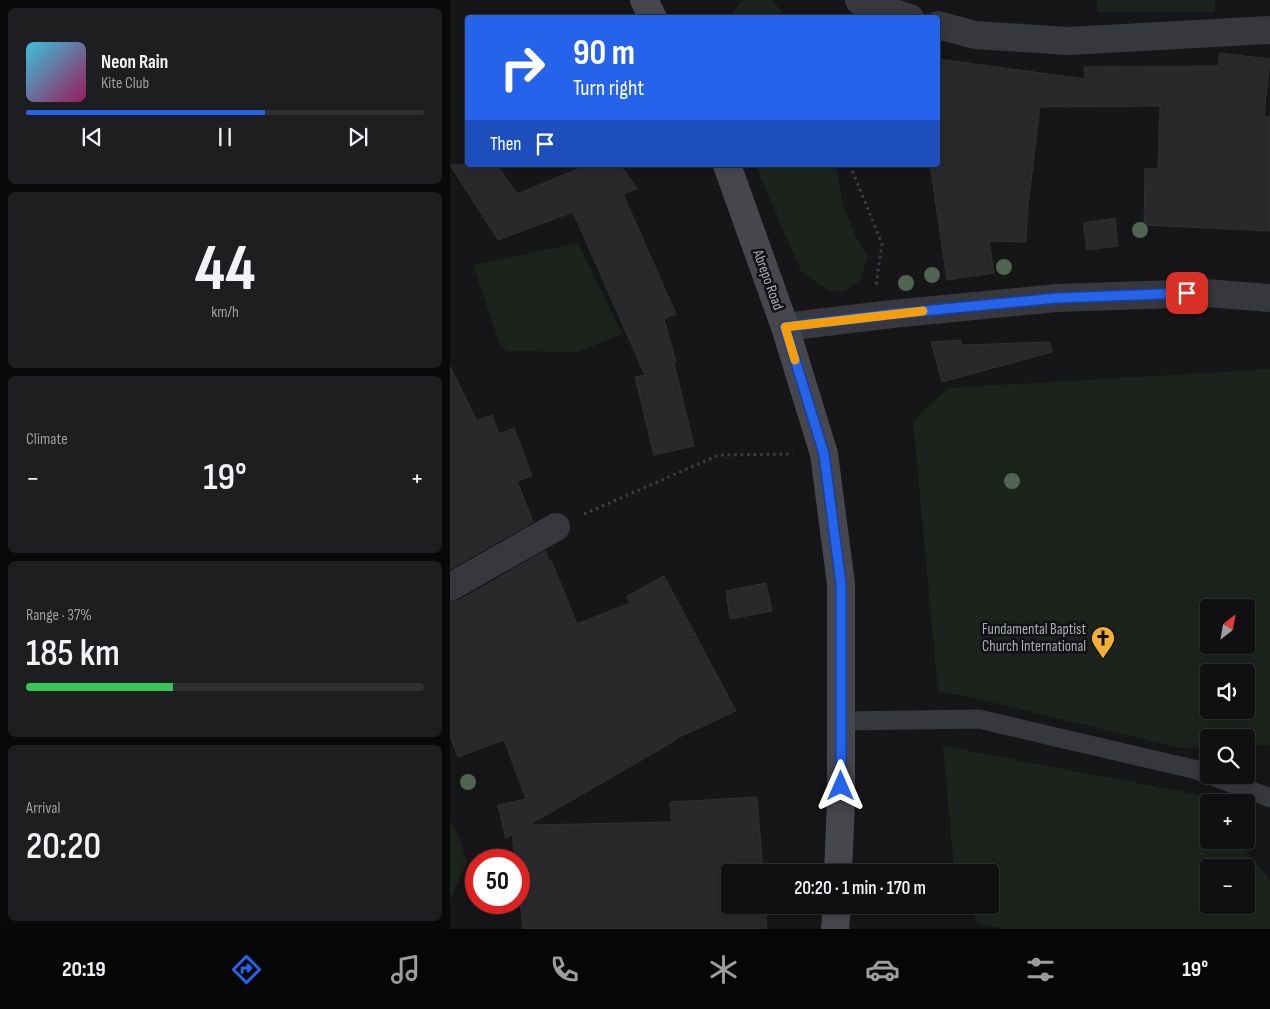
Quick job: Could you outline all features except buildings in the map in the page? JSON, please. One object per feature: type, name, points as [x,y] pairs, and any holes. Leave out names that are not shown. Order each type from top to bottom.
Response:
[{"type":"main road","points":[[644,0],[652,15]]},
{"type":"main road","name":"Abrepo Road","points":[[728,167],[785,327],[824,454],[841,584],[841,802],[838,864]]},
{"type":"main road","points":[[836,929],[837,914]]},
{"type":"street","points":[[859,0],[862,3],[900,15]]},
{"type":"street","points":[[940,26],[975,35],[1068,41],[1270,30]]},
{"type":"street","points":[[785,327],[871,316],[1057,298],[1206,292],[1270,298]]},
{"type":"street","points":[[450,587],[556,527]]},
{"type":"lane","points":[[841,721],[979,719],[1200,771]]},
{"type":"lane","points":[[1233,784],[1270,798]]},
{"type":"path","points":[[851,167],[882,244],[871,316]]},
{"type":"path","points":[[556,527],[719,456],[824,454]]},
{"type":"shaded area","points":[[746,0],[772,0],[783,15],[732,15],[740,2]]},
{"type":"shaded area","points":[[1097,0],[1215,0],[1215,12],[1097,12]]},
{"type":"shaded area","points":[[756,167],[836,167],[843,205],[857,239],[868,256],[860,281],[844,291],[829,291],[802,273]]},
{"type":"shaded area","points":[[578,243],[622,334],[577,352],[507,351],[500,345],[473,265]]},
{"type":"shaded area","name":"Fundamental Baptist Church International","points":[[1270,369],[1270,745],[1255,746],[1255,729],[1200,729],[1200,747],[1180,748],[938,691],[913,421],[948,388]]},
{"type":"shaded area","points":[[943,746],[1200,795],[1200,849],[1244,849],[1253,859],[1200,859],[1200,914],[1255,914],[1255,862],[1270,880],[1270,929],[1004,929],[977,923],[974,914],[999,914],[999,864],[954,864]]},
{"type":"shaded area","points":[[450,823],[456,829],[465,856],[465,866],[450,900]]},
{"type":"slow traffic","points":[[795,360],[785,327],[923,311]]},
{"type":"place","name":"Fundamental Baptist Church International","points":[[1103,659]]},
{"type":"route","points":[[841,786],[841,584],[824,454],[785,327],[892,314],[1057,298],[1187,293]]}]
